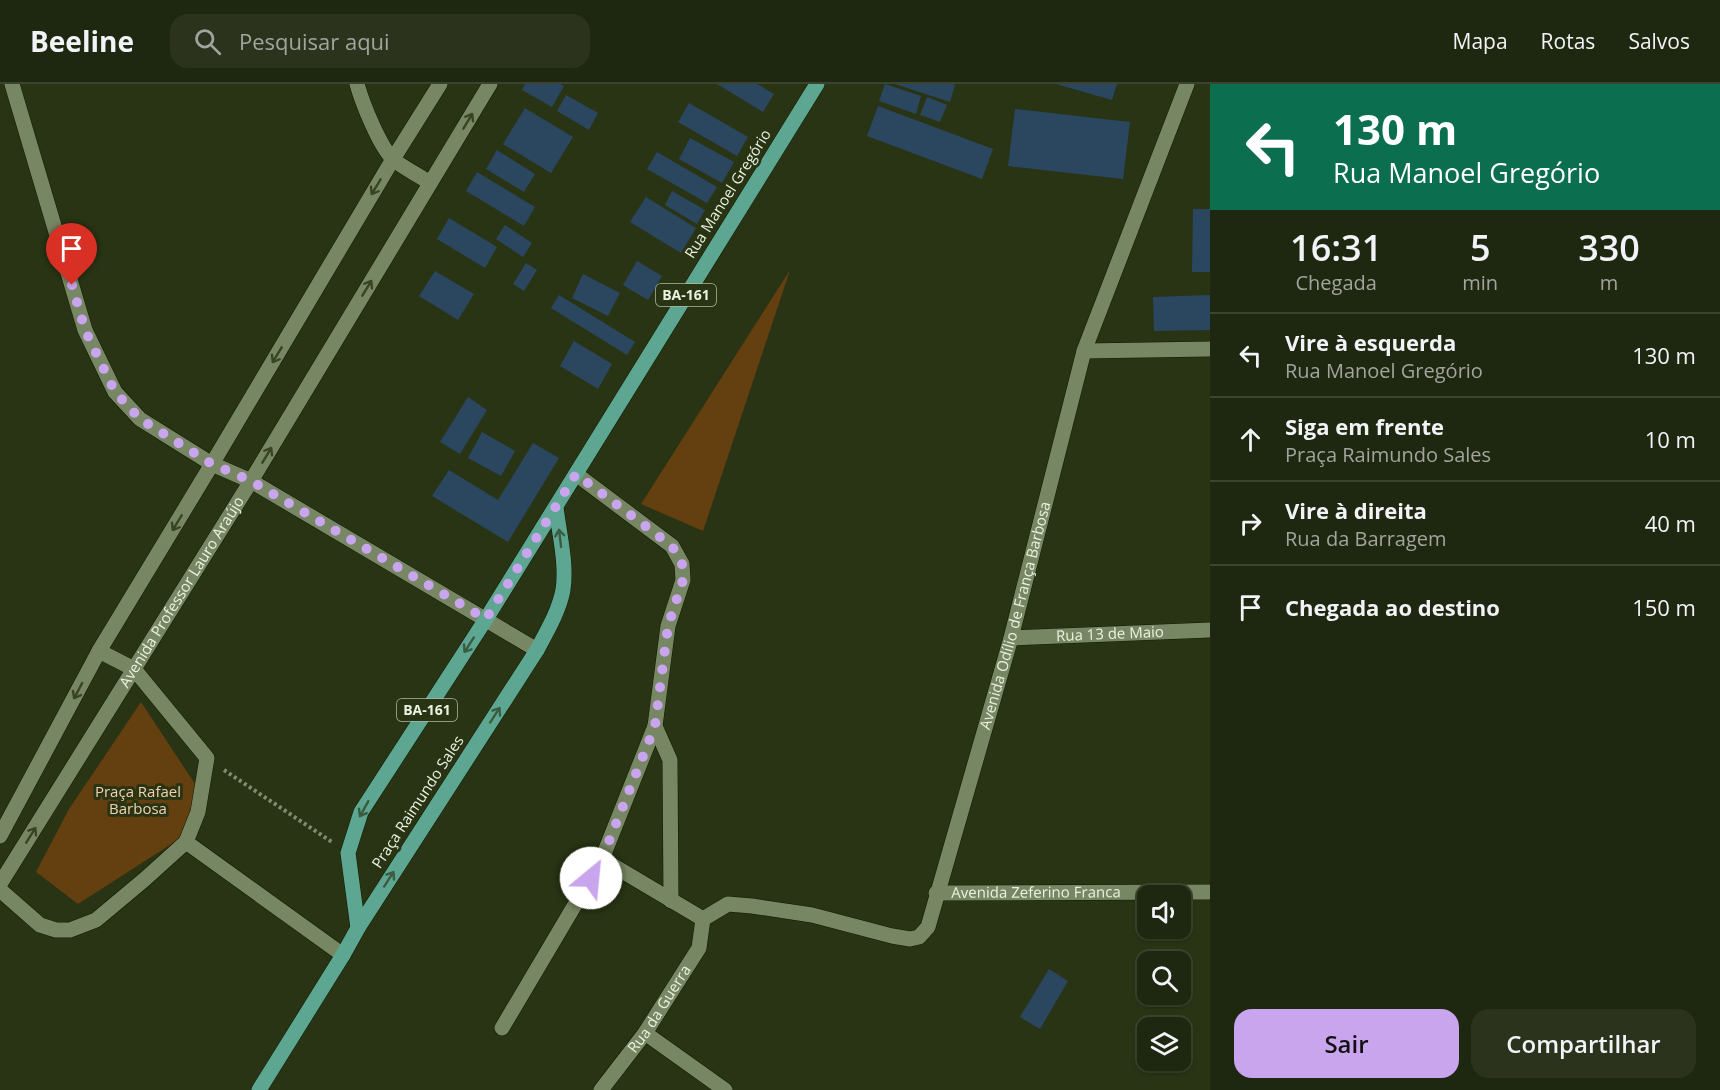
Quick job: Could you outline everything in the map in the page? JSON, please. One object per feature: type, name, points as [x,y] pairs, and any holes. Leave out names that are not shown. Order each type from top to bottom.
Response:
[{"type":"main road","name":"Rua Manoel Gregório","points":[[556,507],[817,84]]},
{"type":"main road","name":"Praça Raimundo Sales","points":[[358,928],[348,853],[361,812],[556,507]]},
{"type":"main road","name":"Praça Raimundo Sales","points":[[259,1090],[358,928],[537,650],[556,614],[564,574],[556,507]]},
{"type":"street","points":[[12,84],[85,330],[115,392],[140,419],[212,464],[251,481],[537,650]]},
{"type":"street","points":[[357,84],[362,102],[379,139],[393,159],[430,183]]},
{"type":"street","points":[[0,836],[99,651],[440,84]]},
{"type":"street","name":"Avenida Professor Lauro Araújo","points":[[0,884],[251,481],[490,84]]},
{"type":"street","name":"Avenida Odílio de França Barbosa","points":[[703,919],[728,904],[812,915],[910,939],[919,937],[928,927],[1011,638],[1084,351],[1187,84]]},
{"type":"street","points":[[1084,351],[1210,349]]},
{"type":"street","points":[[502,1028],[602,859],[655,726],[668,626],[683,580],[682,564],[672,546],[576,474]]},
{"type":"street","name":"Rua 13 de Maio","points":[[1011,638],[1210,630]]},
{"type":"street","points":[[0,890],[40,925],[56,930],[70,930],[96,920],[186,842],[198,812],[207,758],[134,669],[99,651]]},
{"type":"street","points":[[655,726],[670,760],[671,901]]},
{"type":"street","points":[[186,842],[343,955]]},
{"type":"street","points":[[602,859],[703,919]]},
{"type":"street","name":"Avenida Zeferino Franca","points":[[936,893],[1210,892]]},
{"type":"street","name":"Rua da Guerra","points":[[601,1090],[645,1032],[699,948],[703,919]]},
{"type":"street","points":[[645,1032],[725,1090]]},
{"type":"path","points":[[207,758],[348,853]]},
{"type":"green space","points":[[790,270],[703,531],[641,504]]},
{"type":"green space","name":"Praça Rafael Barbosa","points":[[141,702],[195,784],[187,834],[78,904],[36,872],[69,809]]},
{"type":"building","points":[[525,84],[564,86],[552,107],[522,90]]},
{"type":"building","points":[[717,84],[757,84],[774,94],[763,112]]},
{"type":"building","points":[[885,84],[921,96],[916,114],[879,101]]},
{"type":"building","points":[[895,84],[953,84],[955,85],[950,102]]},
{"type":"building","points":[[1056,84],[1117,84],[1112,100]]},
{"type":"building","points":[[566,95],[598,113],[589,130],[557,111]]},
{"type":"building","points":[[927,97],[947,105],[940,122],[920,115]]},
{"type":"building","points":[[689,103],[748,137],[737,156],[678,122]]},
{"type":"building","points":[[878,106],[993,149],[982,179],[867,136]]},
{"type":"building","points":[[525,108],[573,137],[551,173],[503,144]]},
{"type":"building","points":[[1015,109],[1130,122],[1123,179],[1008,166]]},
{"type":"building","points":[[690,138],[734,162],[722,183],[679,159]]},
{"type":"building","points":[[497,150],[535,174],[524,192],[486,169]]},
{"type":"building","points":[[657,152],[717,187],[707,203],[647,169]]},
{"type":"building","points":[[477,172],[535,207],[524,226],[466,191]]},
{"type":"building","points":[[672,191],[705,210],[697,224],[665,205]]},
{"type":"building","points":[[646,197],[696,228],[681,253],[630,222]]},
{"type":"building","points":[[1193,209],[1210,209],[1210,272],[1192,272]]},
{"type":"building","points":[[449,218],[497,247],[485,268],[437,239]]},
{"type":"building","points":[[505,225],[532,243],[523,257],[496,239]]},
{"type":"building","points":[[637,261],[662,276],[648,300],[623,285]]},
{"type":"building","points":[[526,263],[537,270],[524,291],[513,284]]},
{"type":"building","points":[[435,271],[474,294],[458,320],[419,296]]},
{"type":"building","points":[[583,274],[620,293],[608,316],[572,298]]},
{"type":"building","points":[[559,295],[635,342],[627,355],[551,308]]},
{"type":"building","points":[[1210,295],[1210,330],[1154,331],[1153,297]]},
{"type":"building","points":[[574,341],[612,364],[598,389],[560,366]]},
{"type":"building","points":[[468,397],[487,410],[460,454],[440,442]]},
{"type":"building","points":[[482,432],[515,451],[501,476],[468,458]]},
{"type":"building","points":[[533,443],[559,458],[508,542],[432,496],[449,470],[498,500]]},
{"type":"building","points":[[1049,969],[1068,981],[1040,1029],[1020,1017]]},
{"type":"route","points":[[72,285],[85,330],[115,392],[140,419],[212,464],[251,481],[486,619],[576,474],[672,546],[682,564],[683,580],[668,626],[655,726],[602,859],[591,878]]}]
